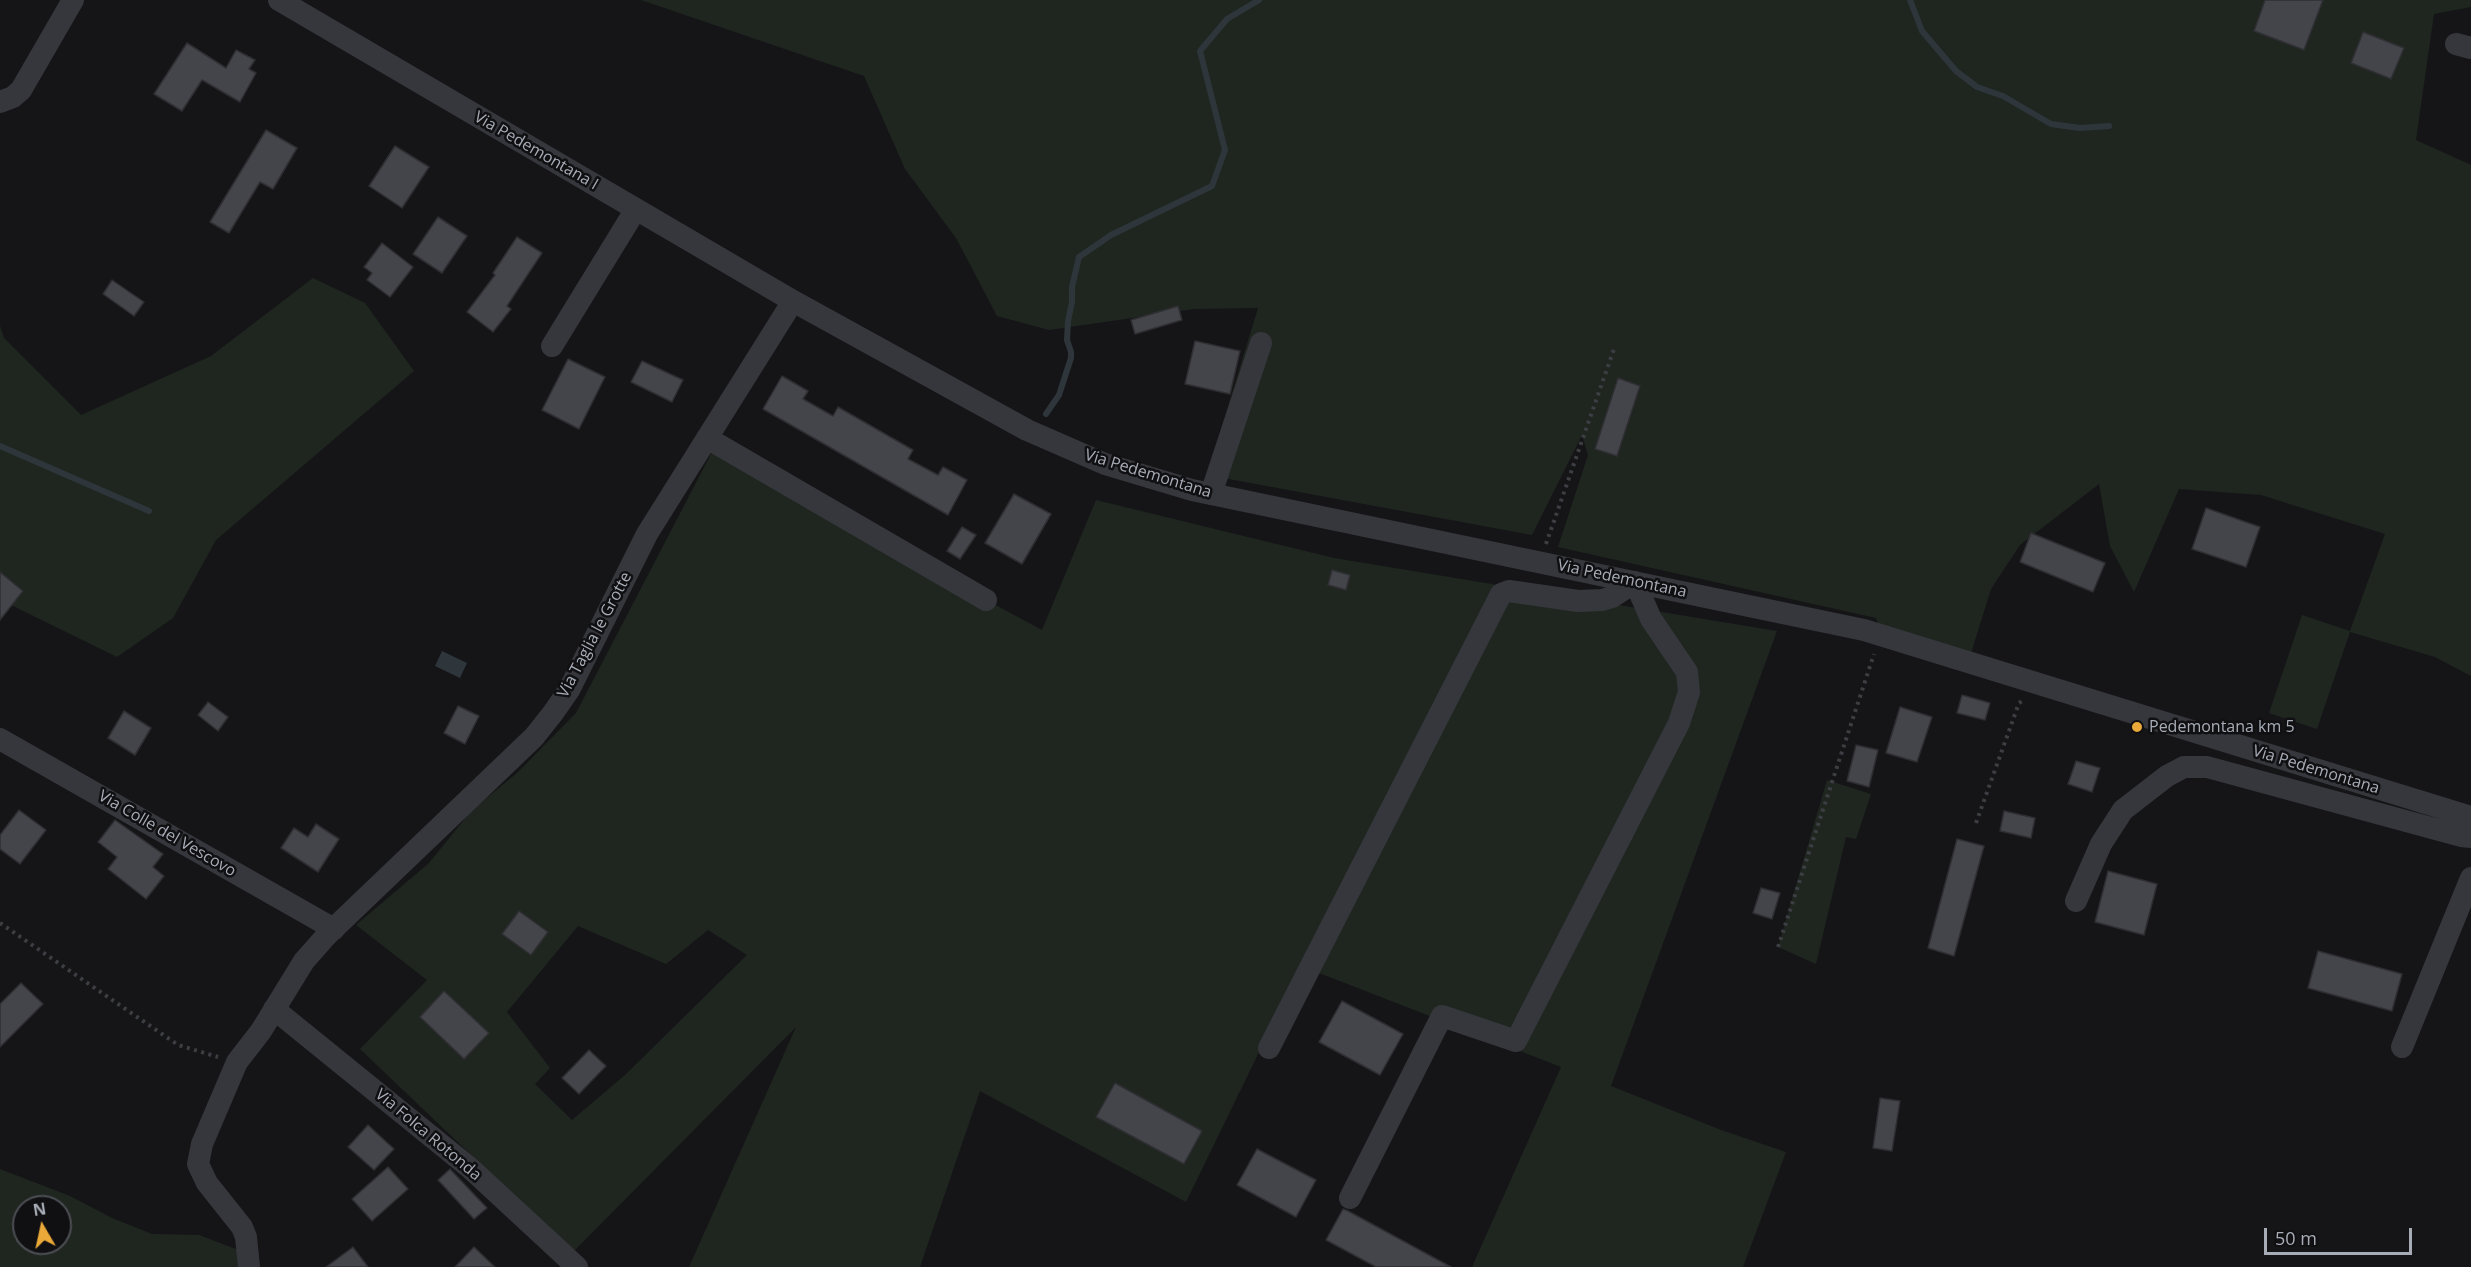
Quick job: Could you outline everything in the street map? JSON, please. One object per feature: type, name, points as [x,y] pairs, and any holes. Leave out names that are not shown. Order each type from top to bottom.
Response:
[{"type":"street","points":[[0,102],[13,97],[21,90],[73,0]]},
{"type":"street","name":"Via Pedemontana I","points":[[279,0],[793,301]]},
{"type":"street","points":[[552,346],[636,209]]},
{"type":"street","name":"Via Taglia le Grotte","points":[[249,1267],[246,1237],[242,1227],[207,1183],[198,1164],[202,1144],[237,1062],[261,1031],[304,962],[334,929],[534,737],[553,713],[569,690],[647,534],[793,301]]},
{"type":"street","name":"Via Pedemontana","points":[[793,301],[1018,425],[1059,445],[1119,469],[1211,494],[1881,634],[2471,818]]},
{"type":"street","points":[[1211,494],[1261,344]]},
{"type":"street","points":[[707,438],[986,600]]},
{"type":"street","points":[[1269,1048],[1501,594],[1509,591],[1578,601],[1602,600],[1612,597],[1635,582],[1651,619],[1687,672],[1689,692],[1679,723],[1516,1041],[1442,1016],[1350,1198]]},
{"type":"street","name":"Via Colle del Vescovo","points":[[0,739],[334,929]]},
{"type":"street","points":[[2076,901],[2101,843],[2123,810],[2167,776],[2184,766],[2207,767],[2471,837]]},
{"type":"street","points":[[2402,1047],[2471,878]]},
{"type":"street","name":"Via Folca Rotonda","points":[[274,1009],[470,1168],[577,1267]]},
{"type":"path","points":[[1540,562],[1615,346]]},
{"type":"path","points":[[1778,947],[1881,634]]},
{"type":"path","points":[[1976,823],[2019,702],[2059,691]]},
{"type":"path","points":[[0,923],[178,1045],[237,1062]]},
{"type":"shaded area","points":[[641,0],[2471,0],[2471,7],[2434,14],[2416,140],[2471,165],[2471,676],[2435,657],[2350,632],[2317,729],[2269,713],[2302,615],[2350,631],[2385,534],[2261,495],[2179,489],[2134,592],[2110,546],[2099,484],[2020,545],[1991,589],[1968,663],[1881,634],[1876,618],[1558,547],[1588,455],[1582,435],[1532,535],[1207,475],[1258,308],[1194,309],[1049,330],[997,316],[956,238],[905,169],[864,76]]},
{"type":"shaded area","points":[[313,278],[365,303],[414,371],[216,540],[173,618],[117,657],[0,598],[0,326],[4,338],[81,415],[211,356]]},
{"type":"shaded area","points":[[712,452],[1042,630],[1096,500],[1334,558],[1777,631],[1611,1086],[1721,1130],[1786,1152],[1743,1267],[1472,1267],[1561,1067],[1301,966],[1186,1202],[980,1091],[920,1267],[689,1267],[796,1027],[573,1252],[360,1049],[427,980],[356,925],[429,863],[472,810],[517,773],[576,713]],"holes":[[[578,926],[666,964],[708,930],[747,955],[625,1075],[572,1120],[535,1084],[550,1068],[507,1012]]]},
{"type":"shaded area","points":[[442,651],[467,663],[460,678],[435,666]]},
{"type":"shaded area","points":[[1827,780],[1871,794],[1856,839],[1846,837],[1816,964],[1778,947]]},
{"type":"shaded area","points":[[0,1169],[67,1195],[12,1195],[12,1255],[72,1255],[72,1197],[112,1218],[152,1234],[199,1235],[249,1254],[259,1267],[0,1267]]},
{"type":"building","points":[[2265,0],[2323,0],[2304,50],[2254,31]]},
{"type":"building","points":[[2363,32],[2404,48],[2391,79],[2351,63]]},
{"type":"building","points":[[187,43],[226,68],[236,50],[255,60],[249,69],[256,73],[240,102],[202,80],[182,111],[154,94]]},
{"type":"building","points":[[266,130],[297,148],[273,189],[260,182],[229,233],[210,222]]},
{"type":"building","points":[[395,146],[429,167],[402,208],[369,186]]},
{"type":"building","points":[[438,217],[467,236],[442,273],[413,254]]},
{"type":"building","points":[[517,237],[542,253],[507,306],[511,309],[493,332],[467,312],[495,275],[493,273]]},
{"type":"building","points":[[382,243],[413,267],[390,297],[367,280],[372,273],[364,267]]},
{"type":"building","points":[[112,280],[144,302],[134,316],[103,294]]},
{"type":"building","points":[[1178,306],[1182,320],[1135,334],[1131,320]]},
{"type":"building","points":[[1195,341],[1240,351],[1230,394],[1185,384]]},
{"type":"building","points":[[568,359],[605,377],[579,429],[542,410]]},
{"type":"building","points":[[642,361],[683,380],[672,402],[631,382]]},
{"type":"building","points":[[782,376],[808,391],[803,399],[833,416],[838,407],[913,450],[908,459],[938,475],[943,467],[967,480],[948,515],[763,409]]},
{"type":"building","points":[[1618,378],[1640,386],[1617,456],[1595,449]]},
{"type":"building","points":[[1014,494],[1051,514],[1022,564],[985,543]]},
{"type":"building","points":[[2206,508],[2260,527],[2246,567],[2192,549]]},
{"type":"building","points":[[962,527],[976,535],[960,559],[947,551]]},
{"type":"building","points":[[2031,533],[2105,563],[2093,592],[2020,562]]},
{"type":"building","points":[[1332,570],[1350,575],[1346,590],[1328,585]]},
{"type":"building","points":[[0,572],[23,591],[0,620]]},
{"type":"building","points":[[1962,695],[1990,703],[1985,720],[1957,713]]},
{"type":"building","points":[[208,702],[228,717],[218,731],[198,715]]},
{"type":"building","points":[[458,706],[479,716],[465,744],[444,733]]},
{"type":"building","points":[[1900,707],[1932,717],[1917,762],[1886,753]]},
{"type":"building","points":[[124,711],[151,728],[135,755],[108,738]]},
{"type":"building","points":[[1856,745],[1878,750],[1869,787],[1847,781]]},
{"type":"building","points":[[2076,761],[2100,768],[2092,792],[2068,784]]},
{"type":"building","points":[[19,810],[46,830],[20,864],[0,849],[0,835]]},
{"type":"building","points":[[2004,811],[2035,818],[2031,838],[2000,831]]},
{"type":"building","points":[[115,820],[163,854],[153,867],[164,876],[146,899],[108,869],[117,857],[98,842]]},
{"type":"building","points":[[316,824],[339,839],[318,872],[281,848],[294,828],[308,837]]},
{"type":"building","points":[[1957,839],[1984,846],[1954,956],[1928,948]]},
{"type":"building","points":[[2108,871],[2157,884],[2144,935],[2095,922]]},
{"type":"building","points":[[1761,888],[1780,893],[1772,919],[1753,913]]},
{"type":"building","points":[[519,911],[548,932],[531,955],[502,934]]},
{"type":"building","points":[[2318,951],[2402,974],[2392,1011],[2308,988]]},
{"type":"building","points":[[21,983],[43,1004],[0,1047],[0,1004]]},
{"type":"building","points":[[444,991],[489,1033],[464,1059],[420,1017]]},
{"type":"building","points":[[1342,1001],[1403,1034],[1380,1075],[1319,1042]]},
{"type":"building","points":[[589,1050],[606,1066],[579,1094],[562,1078]]},
{"type":"building","points":[[1115,1083],[1202,1131],[1184,1164],[1096,1117]]},
{"type":"building","points":[[1880,1098],[1900,1101],[1892,1151],[1873,1148]]},
{"type":"building","points":[[368,1125],[394,1149],[374,1170],[348,1147]]},
{"type":"building","points":[[1257,1149],[1316,1180],[1296,1217],[1237,1185]]},
{"type":"building","points":[[388,1167],[408,1189],[372,1221],[352,1199]]},
{"type":"building","points":[[450,1169],[487,1208],[474,1219],[438,1180]]},
{"type":"building","points":[[1343,1209],[1451,1267],[1376,1267],[1326,1240]]},
{"type":"building","points":[[353,1247],[368,1267],[326,1267]]},
{"type":"building","points":[[474,1247],[495,1267],[455,1267]]},
{"type":"waterway","points":[[1046,414],[1059,395],[1071,358],[1067,340],[1068,321],[1072,287],[1079,257],[1111,235],[1212,186],[1225,150],[1200,51],[1227,19],[1259,0]]},
{"type":"waterway","points":[[1910,0],[1922,31],[1956,71],[1977,87],[2003,96],[2051,124],[2080,128],[2109,126]]},
{"type":"waterway","points":[[0,446],[149,511]]},
{"type":"place","name":"Pedemontana km 5","points":[[2137,727]]}]
